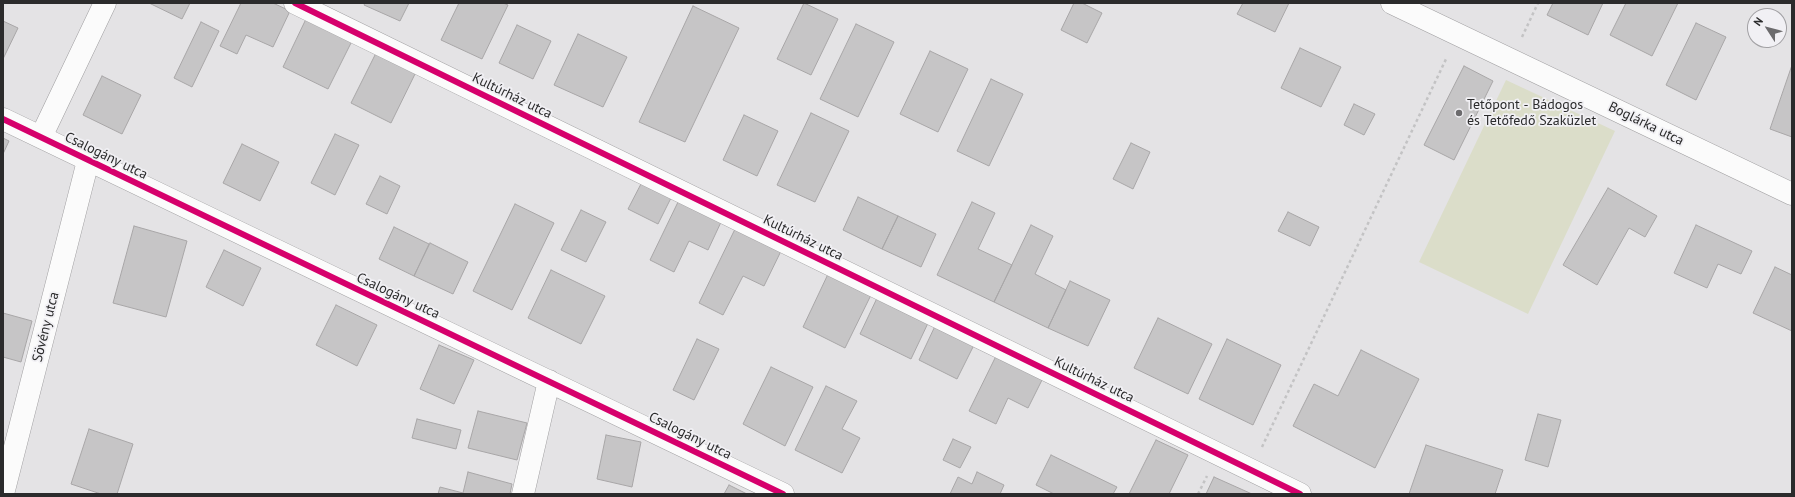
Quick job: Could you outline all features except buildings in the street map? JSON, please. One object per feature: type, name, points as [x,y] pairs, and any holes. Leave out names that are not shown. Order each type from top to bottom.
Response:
[{"type":"street","points":[[41,137],[105,3]]},
{"type":"street","name":"Kultúrház utca","points":[[295,3],[1250,471],[1300,494]]},
{"type":"street","name":"Boglárka utca","points":[[1392,3],[1792,194]]},
{"type":"street","name":"Csalogány utca","points":[[3,119],[783,494]]},
{"type":"street","name":"Sövény utca","points":[[3,494],[88,161]]},
{"type":"street","points":[[523,494],[549,381]]},
{"type":"path","points":[[1511,59],[1538,3]]},
{"type":"path","points":[[1250,471],[1458,34]]},
{"type":"green space","points":[[1506,80],[1615,131],[1528,314],[1419,262]]},
{"type":"cycle path","points":[[295,3],[1300,494]]},
{"type":"cycle path","points":[[3,119],[783,494]]},
{"type":"place","name":"Tetőpont - Bádogos és Tetőfedő Szaküzlet","points":[[1459,113]]}]
